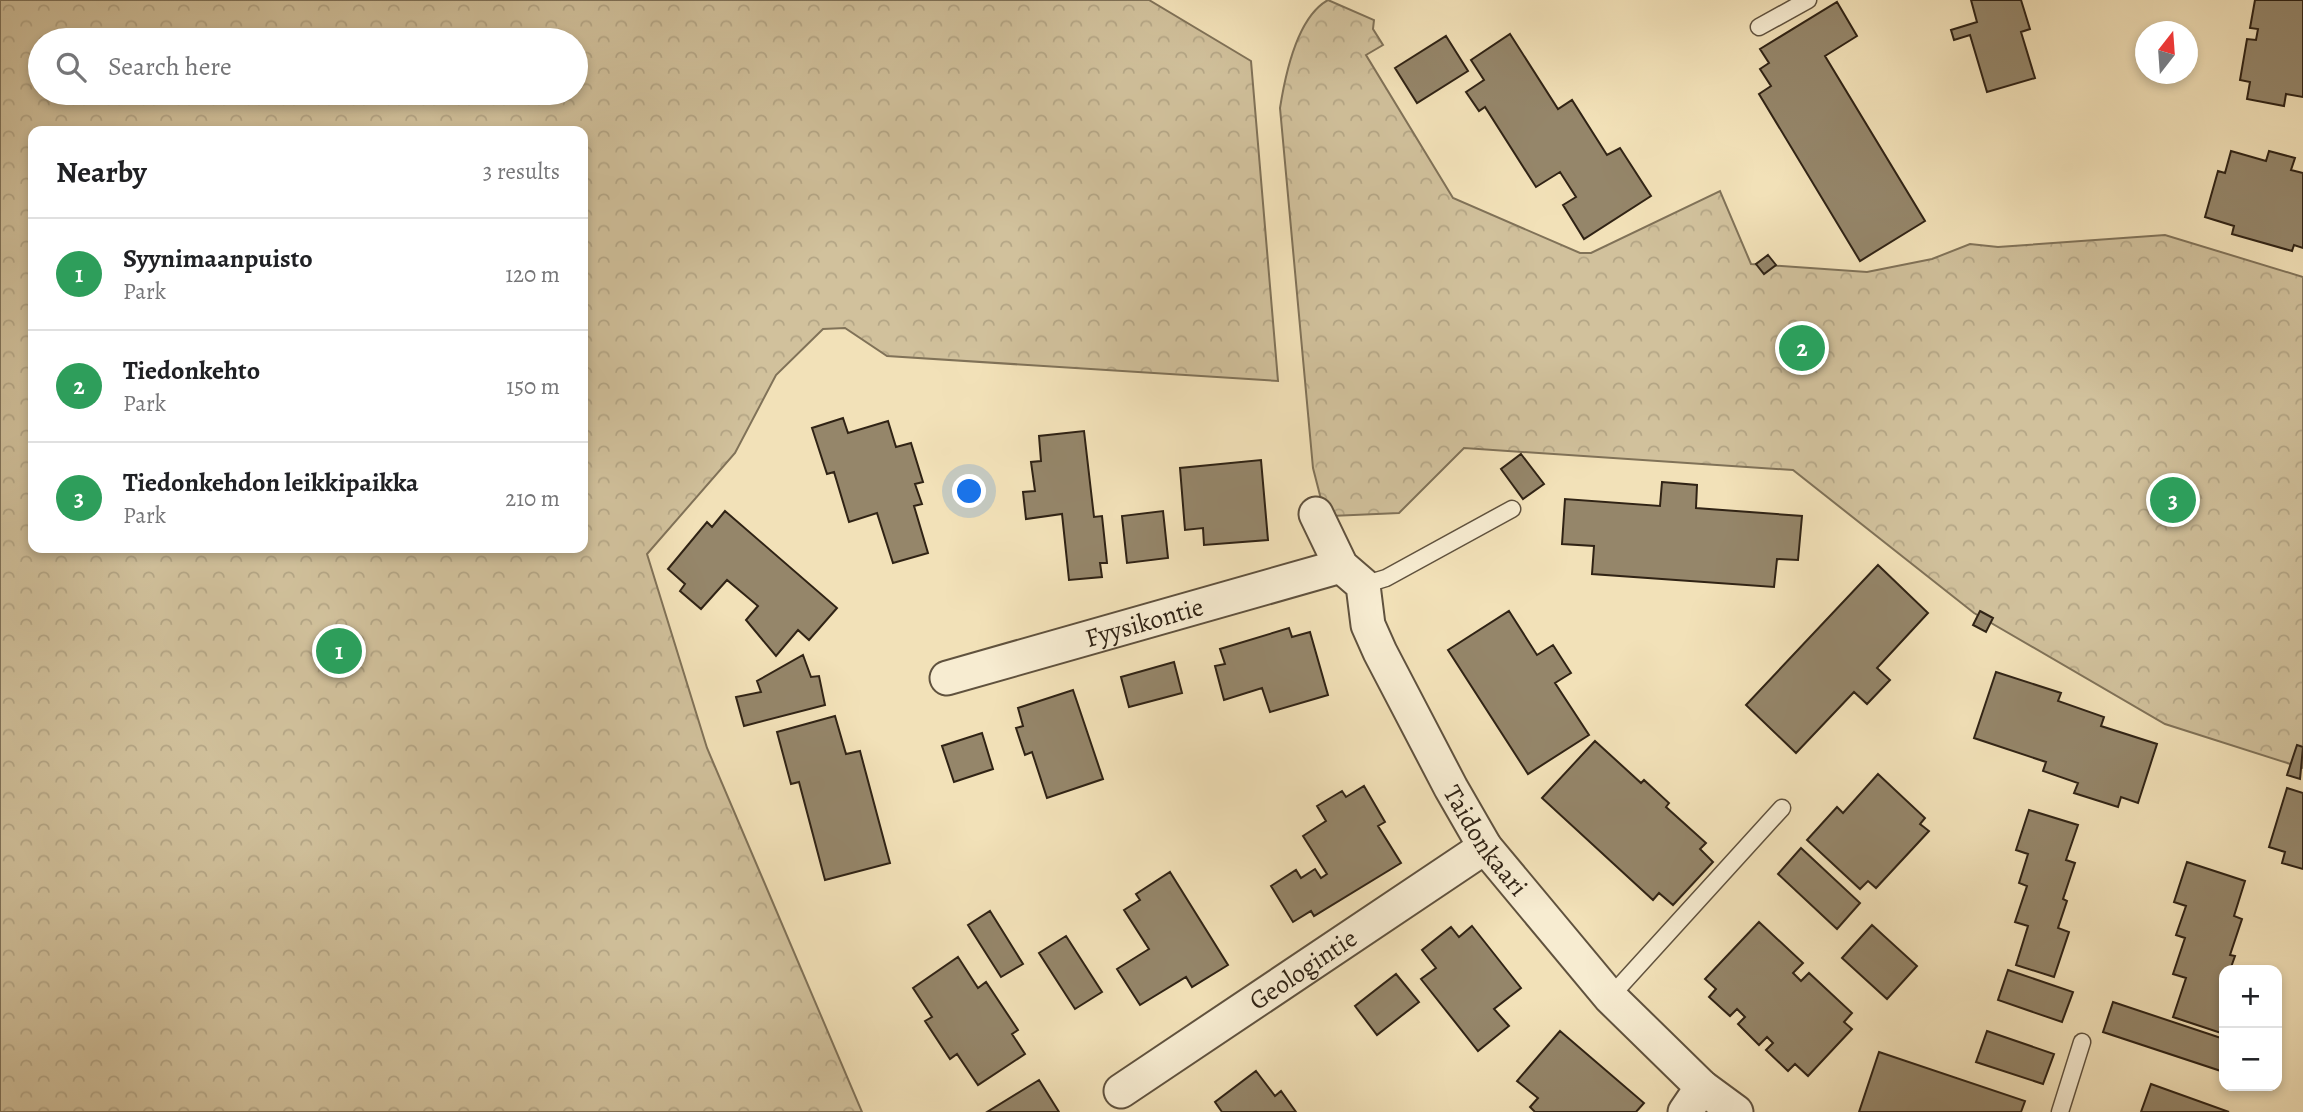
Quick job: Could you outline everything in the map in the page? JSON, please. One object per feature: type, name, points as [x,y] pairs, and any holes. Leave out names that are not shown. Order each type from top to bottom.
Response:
[{"type":"street","name":"Taidonkaari","points":[[1316,514],[1352,576],[1380,652],[1485,847],[1693,1099],[1736,1112]]},
{"type":"street","name":"Fyysikontie","points":[[947,678],[1352,576]]},
{"type":"street","name":"Geologintie","points":[[1121,1091],[1485,847]]},
{"type":"lane","points":[[1759,27],[1808,0]]},
{"type":"lane","points":[[1352,576],[1386,578],[1512,509]]},
{"type":"lane","points":[[1610,997],[1782,808]]},
{"type":"lane","points":[[2060,1112],[2082,1042]]},
{"type":"green space","points":[[0,0],[1149,0],[1251,61],[1278,381],[887,356],[845,328],[823,329],[776,375],[735,453],[647,554],[707,748],[862,1112],[0,1112]]},
{"type":"green space","points":[[1328,0],[1374,20],[1373,29],[1383,45],[1366,55],[1453,198],[1580,253],[1591,253],[1720,191],[1751,264],[1867,272],[1932,259],[1970,244],[1998,247],[2165,235],[2303,277],[2303,768],[2165,724],[1974,613],[1793,470],[1464,448],[1399,513],[1331,516],[1322,503],[1313,468],[1280,108],[1294,48],[1308,20],[1317,8]]},
{"type":"building","points":[[1971,0],[2021,0],[2030,29],[2021,32],[2035,78],[1987,92],[1970,35],[1954,40],[1951,30],[1977,22]]},
{"type":"building","points":[[2255,0],[2303,0],[2303,97],[2286,94],[2284,106],[2247,99],[2250,82],[2240,80],[2247,39],[2256,40],[2258,29],[2250,28]]},
{"type":"building","points":[[1837,2],[1857,36],[1825,56],[1925,221],[1860,261],[1759,94],[1771,86],[1760,69],[1769,63],[1760,49]]},
{"type":"building","points":[[1510,34],[1558,109],[1572,100],[1607,155],[1620,148],[1651,196],[1584,239],[1563,205],[1576,197],[1560,172],[1536,187],[1485,107],[1479,111],[1466,92],[1484,80],[1471,60]]},
{"type":"building","points":[[1446,36],[1468,71],[1417,103],[1395,68]]},
{"type":"building","points":[[2231,151],[2266,161],[2269,151],[2295,158],[2291,170],[2303,173],[2303,248],[2294,245],[2292,251],[2232,234],[2234,226],[2205,217],[2218,171],[2225,173]]},
{"type":"building","points":[[1768,255],[1776,265],[1764,274],[1756,264]]},
{"type":"building","points":[[843,418],[848,433],[888,421],[896,447],[911,443],[923,482],[915,484],[922,504],[914,506],[928,553],[893,563],[877,513],[849,522],[834,472],[827,474],[812,428]]},
{"type":"building","points":[[1084,431],[1094,517],[1102,516],[1107,563],[1100,563],[1102,577],[1069,580],[1062,514],[1026,519],[1023,492],[1035,491],[1031,462],[1041,461],[1039,436]]},
{"type":"building","points":[[1521,454],[1544,484],[1523,499],[1501,469]]},
{"type":"building","points":[[1261,460],[1268,540],[1204,545],[1203,528],[1185,530],[1180,468]]},
{"type":"building","points":[[1662,482],[1697,485],[1696,508],[1802,516],[1798,560],[1777,559],[1774,587],[1592,574],[1594,546],[1562,544],[1565,499],[1660,506]]},
{"type":"building","points":[[725,511],[837,608],[809,640],[798,630],[776,656],[746,620],[758,606],[727,580],[701,609],[680,591],[685,584],[668,569],[707,522],[712,527]]},
{"type":"building","points":[[1163,511],[1168,558],[1127,563],[1122,516]]},
{"type":"building","points":[[1878,565],[1928,613],[1877,668],[1890,680],[1867,704],[1854,692],[1796,753],[1746,705]]},
{"type":"building","points":[[1509,611],[1537,655],[1553,645],[1571,673],[1555,683],[1589,735],[1528,774],[1448,650]]},
{"type":"building","points":[[1980,611],[1993,618],[1986,632],[1973,625]]},
{"type":"building","points":[[1289,628],[1292,637],[1310,632],[1328,695],[1270,712],[1262,688],[1224,700],[1215,666],[1225,664],[1220,649]]},
{"type":"building","points":[[803,655],[811,677],[819,676],[825,705],[744,726],[736,697],[761,692],[757,681]]},
{"type":"building","points":[[1174,662],[1182,693],[1129,707],[1121,677]]},
{"type":"building","points":[[1996,672],[2061,693],[2058,701],[2104,717],[2101,726],[2157,744],[2138,803],[2121,797],[2118,807],[2074,793],[2078,783],[2043,771],[2046,762],[1974,738]]},
{"type":"building","points":[[1073,690],[1103,779],[1047,798],[1032,752],[1025,755],[1016,728],[1023,726],[1018,708]]},
{"type":"building","points":[[835,716],[846,754],[860,751],[890,863],[825,880],[799,782],[791,784],[777,732]]},
{"type":"building","points":[[982,733],[993,769],[954,782],[942,746]]},
{"type":"building","points":[[1595,741],[1641,783],[1644,780],[1669,803],[1666,807],[1706,843],[1700,849],[1713,862],[1673,905],[1659,893],[1653,900],[1542,798]]},
{"type":"building","points":[[2297,745],[2303,747],[2300,779],[2287,775]]},
{"type":"building","points":[[1878,774],[1925,818],[1920,824],[1929,831],[1876,888],[1868,881],[1860,889],[1807,840],[1837,807],[1843,813]]},
{"type":"building","points":[[1364,786],[1385,822],[1378,826],[1401,863],[1314,916],[1311,911],[1293,922],[1271,886],[1296,870],[1301,878],[1315,869],[1321,878],[1327,874],[1303,836],[1326,821],[1317,806],[1342,791],[1346,797]]},
{"type":"building","points":[[2287,788],[2303,793],[2303,869],[2282,863],[2285,852],[2269,847]]},
{"type":"building","points":[[2029,810],[2078,825],[2066,860],[2075,863],[2063,899],[2067,901],[2058,928],[2069,932],[2054,977],[2016,965],[2028,926],[2015,922],[2027,886],[2019,883],[2028,854],[2016,850]]},
{"type":"building","points":[[1801,848],[1860,903],[1837,929],[1778,874]]},
{"type":"building","points":[[2187,862],[2245,881],[2234,916],[2242,919],[2230,955],[2235,956],[2232,965],[2219,965],[2219,1032],[2173,1017],[2186,978],[2173,974],[2185,938],[2176,935],[2186,906],[2174,902]]},
{"type":"building","points":[[1170,872],[1228,965],[1192,987],[1186,977],[1140,1005],[1117,969],[1149,949],[1124,910],[1140,900],[1136,894]]},
{"type":"building","points":[[990,911],[1023,964],[1001,977],[968,925]]},
{"type":"building","points":[[1759,922],[1803,963],[1793,973],[1801,981],[1809,973],[1852,1013],[1844,1022],[1852,1029],[1808,1076],[1795,1064],[1788,1071],[1766,1050],[1773,1043],[1767,1037],[1759,1045],[1738,1024],[1745,1017],[1737,1009],[1730,1016],[1709,997],[1716,989],[1705,979]]},
{"type":"building","points":[[1872,925],[1917,966],[1887,999],[1842,958]]},
{"type":"building","points":[[1472,926],[1521,988],[1494,1009],[1509,1026],[1478,1051],[1421,979],[1436,968],[1422,950],[1451,927],[1459,937]]},
{"type":"building","points":[[1066,936],[1102,992],[1075,1009],[1039,953]]},
{"type":"building","points":[[958,957],[978,988],[986,982],[1018,1030],[1012,1034],[1025,1054],[978,1085],[957,1054],[950,1059],[925,1021],[932,1017],[913,988]]},
{"type":"building","points":[[2008,970],[2073,992],[2062,1022],[1998,1000]]},
{"type":"building","points":[[1396,974],[1419,1002],[1377,1035],[1355,1006]]},
{"type":"building","points":[[2113,1002],[2219,1037],[2219,1070],[2103,1032]]},
{"type":"building","points":[[1560,1031],[1644,1103],[1636,1112],[1535,1112],[1530,1107],[1538,1098],[1517,1081]]},
{"type":"building","points":[[1987,1031],[2054,1054],[2043,1084],[1976,1062]]},
{"type":"building","points":[[1879,1052],[2025,1101],[2021,1112],[1859,1112]]},
{"type":"building","points":[[1256,1071],[1275,1096],[1281,1091],[1296,1112],[1222,1112],[1215,1102]]},
{"type":"building","points":[[1039,1080],[1059,1112],[987,1112]]},
{"type":"building","points":[[2151,1084],[2229,1112],[2141,1112]]},
{"type":"place","name":"Tiedonkehto","points":[[1802,348]]},
{"type":"place","name":"Tiedonkehdon leikkipaikka","points":[[2173,500]]},
{"type":"place","name":"Syynimaanpuisto","points":[[339,651]]}]
